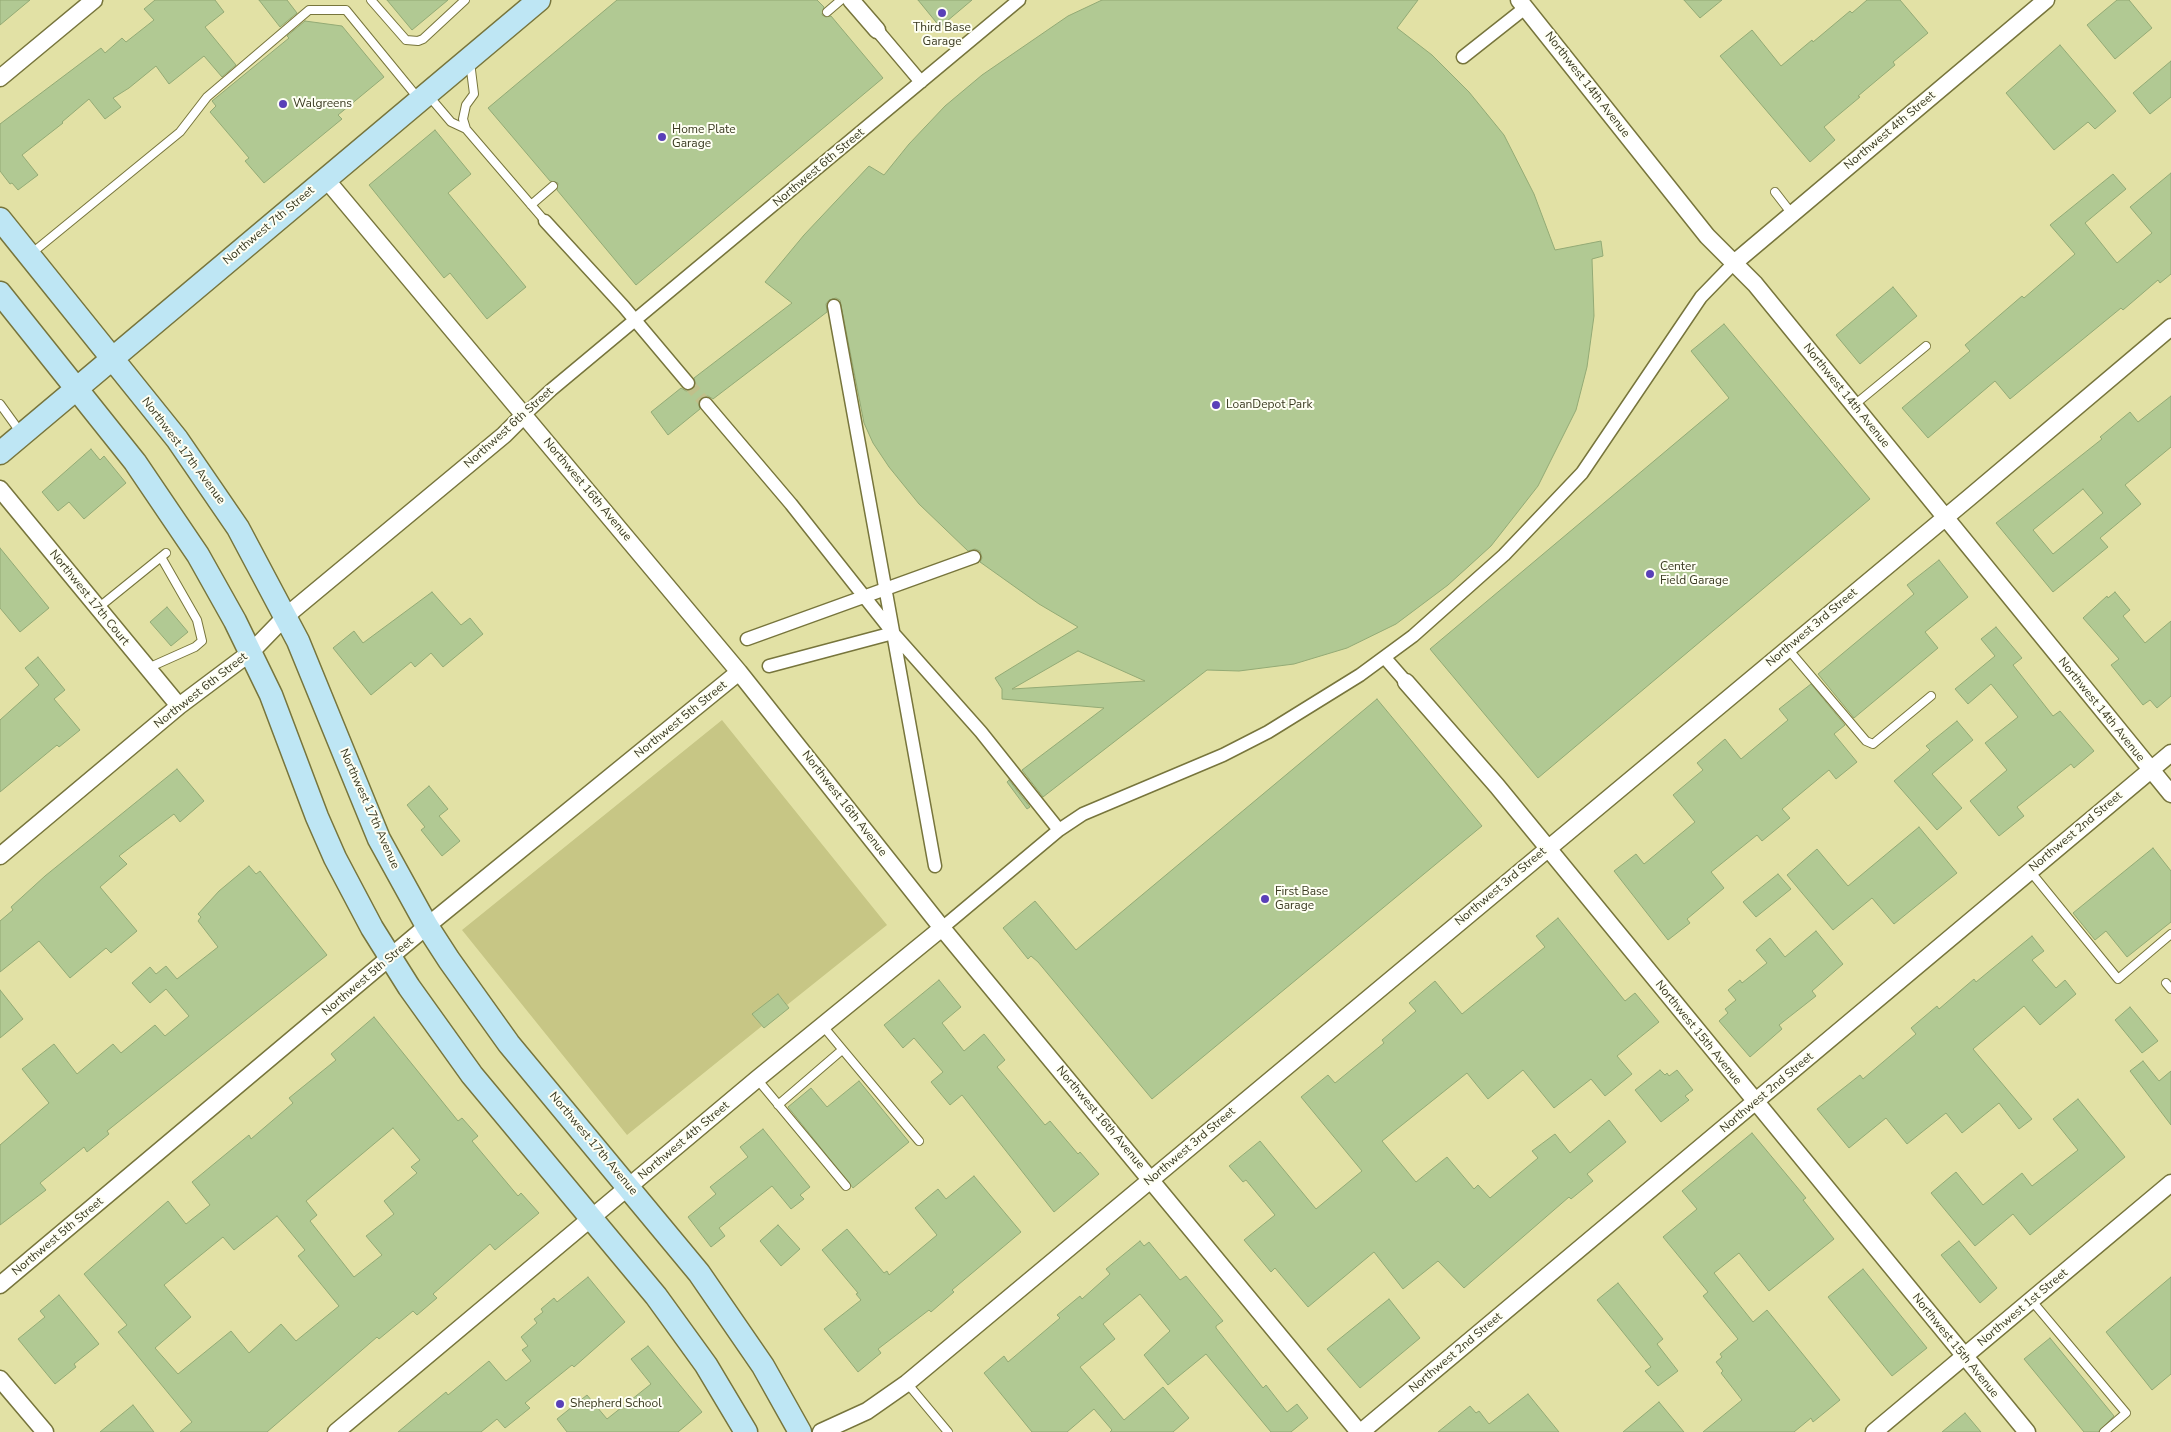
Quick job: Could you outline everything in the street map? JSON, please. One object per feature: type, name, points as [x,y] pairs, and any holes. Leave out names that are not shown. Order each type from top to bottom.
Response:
[{"type":"main road","name":"Northwest 7th Street","points":[[0,453],[539,0]]},
{"type":"main road","name":"Northwest 17th Avenue","points":[[0,219],[177,439],[218,497],[258,562],[286,616],[315,680],[345,758],[380,839],[427,926],[468,989],[509,1044],[699,1273],[742,1334],[800,1432]]},
{"type":"main road","points":[[0,292],[135,462],[172,513],[203,562],[251,652],[271,695],[332,849],[390,958],[429,1017],[472,1074],[680,1328],[746,1432]]},
{"type":"street","points":[[0,78],[94,0]]},
{"type":"street","points":[[851,0],[922,82]]},
{"type":"street","name":"Northwest 6th Street","points":[[0,856],[179,706],[251,652],[286,616],[504,435],[551,390],[1019,0]]},
{"type":"street","name":"Northwest 4th Street","points":[[1734,262],[2046,0]]},
{"type":"street","points":[[1463,57],[1526,3]]},
{"type":"street","name":"Northwest 14th Avenue","points":[[1526,3],[1707,236],[1755,284],[2171,794]]},
{"type":"street","name":"Northwest 16th Avenue","points":[[326,178],[739,672],[942,928],[1360,1432]]},
{"type":"street","points":[[545,221],[636,321],[688,382]]},
{"type":"street","points":[[942,928],[1058,830],[1083,814],[1223,755],[1260,736],[1325,698],[1386,658],[1504,555],[1582,473],[1701,297],[1734,262]]},
{"type":"street","points":[[834,306],[935,866]]},
{"type":"street","name":"Northwest 3rd Street","points":[[821,1432],[867,1411],[907,1383],[1547,848],[1945,519],[2171,327]]},
{"type":"street","points":[[706,404],[791,504],[893,633],[981,732],[1058,830]]},
{"type":"street","name":"Northwest 17th Court","points":[[0,489],[179,706]]},
{"type":"street","points":[[747,639],[974,557]]},
{"type":"street","points":[[770,666],[893,633]]},
{"type":"street","points":[[1386,658],[1406,682]]},
{"type":"street","name":"Northwest 5th Street","points":[[0,1285],[427,926],[739,672]]},
{"type":"street","name":"Northwest 15th Avenue","points":[[1406,682],[1469,753],[2027,1432]]},
{"type":"street","name":"Northwest 2nd Street","points":[[1360,1432],[2171,753]]},
{"type":"street","name":"Northwest 4th Street","points":[[336,1432],[757,1079],[942,928]]},
{"type":"street","name":"Northwest 1st Street","points":[[1874,1432],[2171,1183]]},
{"type":"street","points":[[0,1379],[45,1432]]},
{"type":"lane","points":[[371,0],[406,40],[412,41],[423,39],[465,0]]},
{"type":"lane","points":[[827,12],[841,0]]},
{"type":"lane","points":[[29,255],[180,132],[207,97],[309,10],[346,10],[423,97],[451,122],[466,129],[545,221]]},
{"type":"lane","points":[[466,129],[464,119],[466,105],[474,94],[470,58]]},
{"type":"lane","points":[[531,205],[554,186]]},
{"type":"lane","points":[[1774,192],[1792,214]]},
{"type":"lane","points":[[1853,406],[1926,346]]},
{"type":"lane","points":[[0,404],[22,434]]},
{"type":"lane","points":[[98,608],[164,555],[197,620],[202,641],[195,647],[148,668]]},
{"type":"lane","points":[[1788,649],[1866,741],[1873,744],[1931,696]]},
{"type":"lane","points":[[2030,871],[2118,979],[2171,934]]},
{"type":"lane","points":[[822,1025],[919,1141]]},
{"type":"lane","points":[[778,1105],[842,1050]]},
{"type":"lane","points":[[757,1079],[846,1186]]},
{"type":"lane","points":[[2032,1301],[2126,1413],[2104,1432]]},
{"type":"lane","points":[[907,1383],[948,1432]]},
{"type":"shaded area","points":[[722,720],[887,925],[787,1005],[778,994],[753,1014],[762,1026],[627,1135],[462,930]]},
{"type":"building","points":[[0,0],[30,0],[0,25]]},
{"type":"building","points":[[155,0],[215,0],[224,12],[205,27],[236,65],[222,77],[204,56],[169,84],[156,66],[129,88],[113,98],[121,107],[105,119],[89,99],[63,123],[22,155],[38,175],[18,190],[12,183],[10,184],[0,171],[0,124],[101,48],[105,53],[122,38],[126,42],[154,20],[144,9]]},
{"type":"building","points":[[259,0],[287,0],[297,13],[280,27]]},
{"type":"building","points":[[387,0],[448,0],[412,30]]},
{"type":"building","name":"Home Plate Garage","points":[[617,0],[817,0],[824,7],[822,15],[826,17],[831,16],[883,78],[636,285],[557,190],[558,183],[550,181],[488,108]]},
{"type":"building","name":"Third Base Garage","points":[[918,0],[972,0],[940,27]]},
{"type":"building","name":"LoanDepot Park","points":[[1102,0],[1418,0],[1397,28],[1432,55],[1469,92],[1504,135],[1534,194],[1555,250],[1601,241],[1603,256],[1592,259],[1594,316],[1587,367],[1576,410],[1538,486],[1491,546],[1448,585],[1396,624],[1347,648],[1294,664],[1239,671],[1207,670],[1043,797],[1022,770],[1104,708],[1002,699],[1002,689],[995,678],[1078,627],[1039,604],[980,562],[982,558],[980,551],[975,549],[968,551],[919,504],[889,467],[873,443],[864,423],[840,300],[836,298],[829,300],[826,304],[827,312],[713,399],[708,396],[701,398],[698,402],[700,409],[668,435],[651,412],[681,388],[686,391],[693,389],[696,385],[694,378],[792,303],[765,282],[804,235],[869,166],[884,175],[909,144],[945,106],[982,75],[1068,16]],"holes":[[[1078,651],[1145,681],[1012,689]]]},
{"type":"building","points":[[1684,0],[1722,0],[1700,18]]},
{"type":"building","points":[[1867,0],[1900,0],[1928,33],[1893,62],[1895,65],[1824,127],[1835,140],[1810,162],[1720,56],[1752,30],[1781,66],[1812,40],[1813,42],[1850,11],[1852,13]]},
{"type":"building","points":[[2117,0],[2129,0],[2152,28],[2115,59],[2087,25]]},
{"type":"building","name":"Walgreens","points":[[305,21],[342,26],[384,77],[338,115],[342,119],[264,183],[245,161],[249,158],[210,112],[216,106],[212,101],[289,38],[287,36]]},
{"type":"building","points":[[2060,45],[2116,111],[2095,129],[2088,122],[2054,150],[2006,93]]},
{"type":"building","points":[[2171,61],[2171,97],[2150,114],[2133,93]]},
{"type":"building","points":[[435,130],[471,174],[448,193],[526,287],[487,319],[450,273],[444,278],[369,185]]},
{"type":"building","points":[[2171,173],[2171,274],[2160,283],[2158,280],[2123,310],[2121,308],[2010,399],[1995,381],[1928,438],[1902,408],[1970,351],[1965,345],[2075,254],[2050,225],[2113,174],[2126,189],[2085,223],[2117,263],[2152,233],[2130,207]]},
{"type":"building","points":[[1893,287],[1917,316],[1860,364],[1836,335]]},
{"type":"building","name":"Center Field Garage","points":[[1724,324],[1870,499],[1538,778],[1430,649],[1729,398],[1691,351]]},
{"type":"building","points":[[2171,396],[2171,447],[2125,485],[2141,504],[2100,538],[2108,547],[2053,592],[1996,523],[2102,439],[2100,437],[2130,412],[2138,422]],"holes":[[[2083,489],[2103,513],[2053,554],[2033,530]]]},
{"type":"building","points":[[91,449],[100,460],[104,456],[126,483],[84,519],[69,502],[58,511],[42,492]]},
{"type":"building","points":[[0,548],[49,608],[20,632],[0,608]]},
{"type":"building","points":[[1939,560],[1968,597],[1925,632],[1938,648],[1854,718],[1818,674],[1914,594],[1907,585]]},
{"type":"building","points":[[432,592],[461,625],[470,618],[483,634],[443,667],[431,653],[415,667],[411,662],[371,695],[333,648],[354,631],[363,643]]},
{"type":"building","points":[[2115,592],[2130,610],[2123,616],[2145,643],[2171,621],[2171,696],[2157,708],[2150,700],[2143,705],[2111,665],[2119,659],[2083,618],[2107,596],[2108,598]]},
{"type":"building","points":[[167,607],[188,632],[171,646],[150,622]]},
{"type":"building","points":[[1996,627],[2022,658],[2013,665],[2053,716],[2060,711],[2094,751],[2074,768],[2071,764],[2017,807],[2024,816],[1999,836],[1970,801],[2007,770],[1985,743],[2018,717],[1991,684],[1968,704],[1955,689],[1995,656],[1981,639]]},
{"type":"building","points":[[38,657],[65,690],[54,699],[80,730],[59,747],[57,745],[0,792],[0,720],[39,685],[25,668]]},
{"type":"building","points":[[1811,684],[1845,725],[1834,734],[1857,762],[1836,779],[1829,770],[1782,809],[1790,818],[1762,841],[1757,835],[1711,872],[1724,888],[1687,919],[1690,923],[1668,940],[1614,871],[1636,854],[1644,864],[1695,822],[1673,795],[1703,770],[1697,763],[1725,739],[1741,759],[1788,720],[1779,709]]},
{"type":"building","name":"First Base Garage","points":[[1377,699],[1482,826],[1152,1099],[1038,962],[1031,956],[1028,959],[1003,928],[1035,901],[1076,950]]},
{"type":"building","points":[[1957,721],[1973,740],[1932,774],[1962,808],[1937,830],[1894,781],[1930,750],[1926,746]]},
{"type":"building","points":[[177,769],[204,801],[180,822],[174,814],[119,856],[127,864],[100,887],[137,931],[111,953],[106,948],[70,978],[39,941],[0,972],[0,921],[13,910],[11,907],[45,876]]},
{"type":"building","points":[[1009,780],[1030,807],[1027,809],[1007,782]]},
{"type":"building","points":[[429,786],[448,809],[439,816],[460,841],[442,856],[421,830],[425,827],[407,805]]},
{"type":"building","points":[[1919,827],[1957,873],[1894,924],[1872,898],[1833,930],[1787,875],[1817,849],[1848,886]]},
{"type":"building","points":[[2153,848],[2171,871],[2171,922],[2127,957],[2106,931],[2095,940],[2073,913]]},
{"type":"building","points":[[249,866],[256,874],[260,871],[327,955],[107,1131],[109,1134],[87,1152],[84,1147],[40,1183],[46,1190],[0,1225],[0,1145],[49,1103],[22,1069],[54,1044],[77,1074],[113,1044],[121,1053],[155,1025],[165,1036],[189,1016],[166,989],[150,1003],[132,983],[150,967],[156,974],[166,966],[177,979],[218,947],[198,921],[201,917],[198,914],[219,891]]},
{"type":"building","points":[[1778,874],[1791,889],[1756,917],[1743,902]]},
{"type":"building","points":[[1558,918],[1625,1001],[1635,993],[1659,1022],[1617,1056],[1632,1074],[1605,1096],[1591,1079],[1554,1108],[1523,1070],[1488,1099],[1467,1073],[1382,1141],[1416,1182],[1447,1157],[1474,1189],[1478,1185],[1490,1198],[1538,1158],[1532,1151],[1555,1134],[1570,1153],[1609,1120],[1626,1142],[1587,1174],[1593,1181],[1571,1199],[1569,1197],[1464,1288],[1438,1261],[1403,1289],[1374,1252],[1308,1307],[1275,1268],[1271,1272],[1244,1240],[1275,1215],[1246,1180],[1243,1182],[1229,1166],[1260,1141],[1316,1209],[1362,1171],[1301,1097],[1328,1075],[1335,1083],[1384,1043],[1382,1040],[1416,1011],[1409,1003],[1435,981],[1462,1014],[1545,947],[1536,936]]},
{"type":"building","points":[[1816,931],[1843,964],[1812,991],[1816,996],[1779,1025],[1782,1029],[1750,1057],[1719,1021],[1728,1013],[1725,1009],[1736,1000],[1728,990],[1740,980],[1742,983],[1767,963],[1756,950],[1770,938],[1785,957]]},
{"type":"building","points":[[2032,936],[2044,951],[2032,960],[2056,988],[2065,980],[2076,994],[2040,1025],[2024,1006],[1973,1049],[2032,1119],[2019,1129],[1999,1103],[1962,1133],[1946,1113],[1907,1144],[1886,1118],[1849,1148],[1817,1109],[1860,1075],[1863,1079],[1916,1034],[1911,1028],[1937,1006],[1939,1009],[1974,979],[1976,982]]},
{"type":"building","points":[[939,980],[961,1007],[942,1023],[964,1051],[984,1034],[1005,1060],[997,1067],[1045,1125],[1050,1121],[1078,1154],[1080,1152],[1099,1174],[1054,1212],[962,1095],[950,1105],[931,1082],[943,1072],[914,1038],[903,1048],[884,1025]]},
{"type":"building","points":[[0,990],[23,1019],[0,1038]]},
{"type":"building","points":[[778,994],[789,1008],[764,1028],[752,1014]]},
{"type":"building","points":[[2130,1007],[2158,1041],[2142,1053],[2115,1020]]},
{"type":"building","points":[[374,1017],[458,1121],[462,1118],[478,1136],[472,1141],[518,1196],[521,1193],[539,1213],[495,1250],[490,1244],[433,1294],[437,1298],[417,1315],[413,1311],[379,1339],[377,1337],[267,1432],[180,1432],[192,1422],[118,1332],[127,1325],[84,1274],[168,1201],[186,1224],[210,1205],[192,1182],[249,1135],[251,1139],[293,1103],[289,1098],[336,1060],[331,1054]],"holes":[[[393,1128],[420,1160],[411,1167],[417,1173],[384,1201],[394,1214],[366,1236],[382,1255],[354,1277],[310,1221],[317,1215],[306,1201]],[[277,1216],[305,1250],[298,1256],[339,1306],[296,1341],[281,1324],[249,1353],[231,1331],[178,1374],[155,1348],[191,1317],[164,1285],[223,1237],[234,1250]]]},
{"type":"building","points":[[2143,1061],[2159,1081],[2171,1071],[2171,1125],[2130,1071]]},
{"type":"building","points":[[1660,1070],[1669,1076],[1677,1070],[1693,1090],[1685,1096],[1689,1100],[1661,1122],[1635,1090]]},
{"type":"building","points":[[859,1081],[909,1142],[853,1188],[788,1107],[811,1088],[827,1107]]},
{"type":"building","points":[[2078,1099],[2125,1157],[2030,1235],[2013,1214],[1975,1246],[1931,1193],[1956,1172],[1983,1205],[2022,1173],[2032,1186],[2078,1150],[2053,1119]]},
{"type":"building","points":[[763,1129],[810,1187],[800,1195],[804,1199],[791,1209],[772,1186],[719,1228],[725,1236],[711,1247],[688,1217],[716,1194],[710,1187],[748,1157],[740,1147]]},
{"type":"building","points":[[1752,1133],[1806,1198],[1803,1200],[1834,1239],[1769,1291],[1739,1253],[1714,1273],[1753,1322],[1767,1310],[1840,1400],[1813,1422],[1811,1418],[1794,1432],[1703,1432],[1742,1400],[1721,1373],[1723,1371],[1716,1362],[1722,1357],[1720,1354],[1738,1339],[1703,1296],[1708,1292],[1663,1237],[1697,1209],[1682,1191]]},
{"type":"building","points":[[974,1176],[1021,1232],[952,1290],[954,1292],[931,1312],[929,1310],[878,1349],[881,1353],[858,1372],[824,1329],[861,1300],[856,1294],[858,1293],[822,1250],[847,1229],[884,1273],[887,1271],[889,1275],[937,1235],[915,1208],[938,1189],[946,1199]]},
{"type":"building","points":[[778,1225],[800,1249],[781,1266],[760,1241]]},
{"type":"building","points":[[1140,1241],[1144,1246],[1149,1242],[1180,1280],[1186,1276],[1223,1321],[1216,1328],[1263,1388],[1266,1385],[1287,1412],[1297,1404],[1308,1418],[1291,1432],[1271,1432],[1206,1354],[1168,1385],[1144,1355],[1170,1331],[1140,1294],[1103,1324],[1115,1339],[1080,1367],[1124,1420],[1163,1387],[1189,1418],[1173,1432],[1110,1432],[1112,1430],[1094,1409],[1067,1432],[1032,1432],[984,1373],[1004,1356],[1008,1362],[1060,1318],[1057,1315],[1080,1296],[1082,1299],[1110,1274],[1106,1269]]},
{"type":"building","points":[[1959,1241],[1997,1288],[1980,1303],[1941,1255]]},
{"type":"building","points":[[1863,1269],[1927,1348],[1892,1376],[1828,1297]]},
{"type":"building","points":[[588,1277],[625,1322],[574,1367],[572,1365],[525,1403],[530,1408],[505,1428],[497,1419],[481,1432],[398,1432],[446,1392],[448,1395],[489,1361],[506,1381],[531,1361],[522,1350],[528,1346],[521,1337],[537,1323],[534,1319],[543,1312],[541,1309],[554,1298],[557,1302]]},
{"type":"building","points":[[2171,1277],[2171,1374],[2152,1390],[2106,1332]]},
{"type":"building","points":[[1618,1283],[1663,1339],[1657,1344],[1678,1371],[1658,1386],[1645,1371],[1651,1367],[1597,1300]]},
{"type":"building","points":[[59,1295],[99,1344],[74,1364],[76,1367],[55,1384],[18,1339],[45,1317],[40,1311]]},
{"type":"building","points":[[1389,1299],[1420,1338],[1360,1388],[1327,1349]]},
{"type":"building","points":[[2050,1338],[2114,1416],[2098,1432],[2084,1432],[2024,1359]]},
{"type":"building","points":[[648,1346],[702,1412],[678,1432],[567,1432],[557,1419],[587,1395],[607,1419],[651,1384],[631,1359]]},
{"type":"building","points":[[1528,1394],[1559,1432],[1438,1432],[1470,1406],[1476,1413],[1479,1411],[1489,1424]]},
{"type":"building","points":[[1659,1402],[1684,1432],[1623,1432]]},
{"type":"building","points":[[133,1405],[154,1432],[100,1432]]},
{"type":"building","points":[[1965,1413],[1981,1432],[1942,1432]]},
{"type":"tunnel","points":[[688,383],[706,404]]},
{"type":"place","name":"Third Base Garage","points":[[942,13]]},
{"type":"place","name":"Walgreens","points":[[283,104]]},
{"type":"place","name":"Home Plate Garage","points":[[662,137]]},
{"type":"place","name":"LoanDepot Park","points":[[1216,405]]},
{"type":"place","name":"Center Field Garage","points":[[1650,574]]},
{"type":"place","name":"First Base Garage","points":[[1265,899]]},
{"type":"place","name":"Shepherd School","points":[[560,1404]]}]
